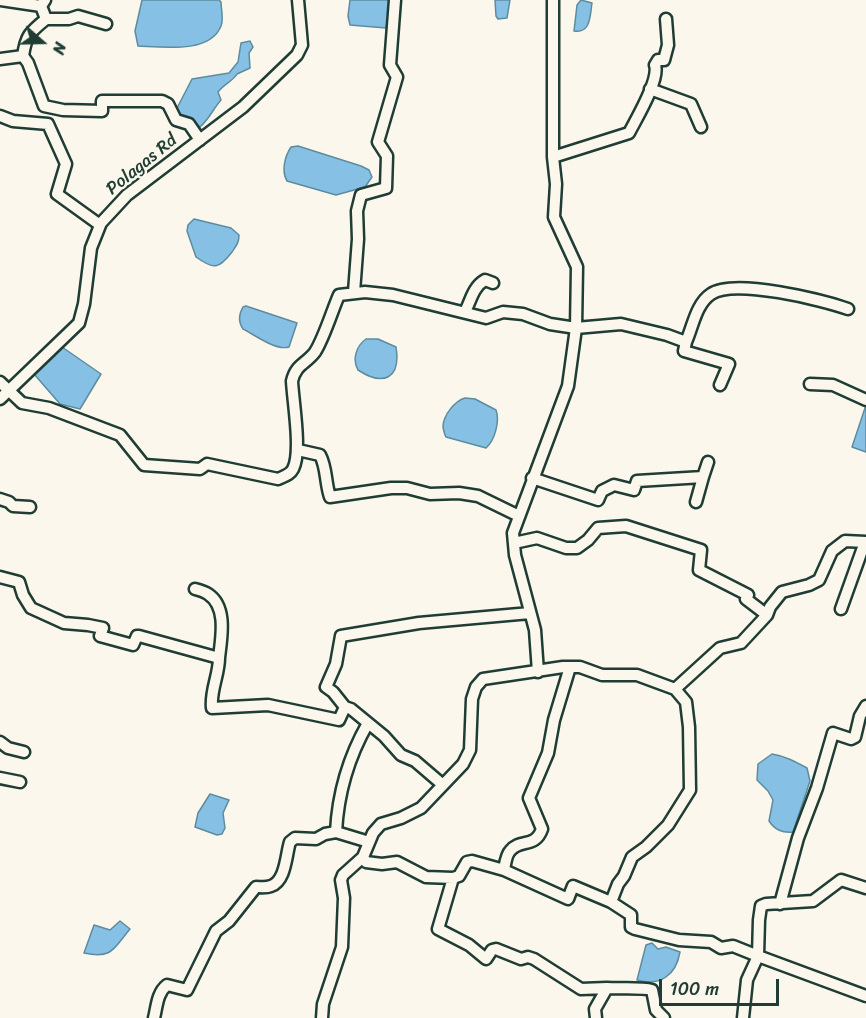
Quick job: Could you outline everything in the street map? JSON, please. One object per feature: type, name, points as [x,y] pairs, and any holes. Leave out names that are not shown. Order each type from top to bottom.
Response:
[{"type":"street","points":[[0,0],[43,3],[46,19]]},
{"type":"street","name":"Polagas Rd","points":[[4,396],[79,323],[84,304],[91,248],[100,225],[127,195],[243,107],[297,56],[302,45],[298,0]]},
{"type":"street","points":[[354,292],[358,239],[357,211],[361,195],[386,188],[387,156],[378,142],[397,77],[390,64],[394,0]]},
{"type":"street","points":[[538,672],[535,630],[513,533],[568,386],[576,328],[577,267],[554,217],[556,184],[553,0]]},
{"type":"street","points":[[22,56],[30,31],[46,19],[69,19],[78,16],[106,24]]},
{"type":"street","points":[[554,157],[628,133],[650,89],[657,70],[655,65],[658,60],[664,60],[668,45],[666,19]]},
{"type":"street","points":[[22,56],[28,63],[44,106],[73,111],[102,111],[102,101],[162,101],[168,104],[176,120],[189,124],[200,140]]},
{"type":"street","points":[[0,59],[22,56]]},
{"type":"street","points":[[650,89],[691,104],[701,127]]},
{"type":"street","points":[[0,116],[13,121],[48,124],[66,164],[57,194],[100,225]]},
{"type":"street","points":[[465,312],[475,288],[486,280],[493,283]]},
{"type":"street","points":[[720,385],[729,364],[684,351],[699,307],[712,293],[721,290],[768,291],[801,296],[848,309]]},
{"type":"street","points":[[0,382],[4,396],[22,403],[49,408],[120,435],[144,465],[201,469],[207,464],[278,479],[289,474],[293,469],[298,450],[293,404],[294,373],[314,352],[339,295],[354,292],[412,298],[486,318],[503,312],[523,314],[550,324],[576,328],[621,324],[686,342]]},
{"type":"street","points":[[810,384],[833,385],[866,400]]},
{"type":"street","points":[[298,450],[320,455],[325,465],[330,497],[391,488],[407,488],[430,494],[459,493],[478,496],[519,516]]},
{"type":"street","points":[[696,502],[708,462]]},
{"type":"street","points":[[532,478],[598,500],[602,491],[614,485],[634,490],[637,481],[703,477]]},
{"type":"street","points":[[0,499],[13,506],[30,507]]},
{"type":"street","points":[[514,543],[537,538],[566,548],[577,548],[598,528],[626,526],[701,550],[699,570],[748,595],[746,599],[767,615]]},
{"type":"street","points":[[675,689],[720,648],[741,643],[767,615],[770,607],[782,592],[819,580],[832,551],[845,541],[865,542],[841,609]]},
{"type":"street","points":[[0,577],[20,582],[23,595],[31,608],[64,623],[88,624],[103,628],[100,636],[133,645],[139,636],[219,658]]},
{"type":"street","points":[[195,589],[208,594],[217,603],[221,614],[219,667],[211,699],[212,708],[268,705],[339,720],[345,708]]},
{"type":"street","points":[[443,785],[415,761],[401,755],[384,736],[351,709],[345,708],[333,692],[326,687],[336,664],[341,636],[419,623],[530,613]]},
{"type":"street","points":[[504,870],[509,851],[532,842],[539,837],[542,829],[529,798],[548,753],[554,720],[570,667]]},
{"type":"street","points":[[322,1018],[323,1004],[342,947],[344,898],[340,880],[363,857],[369,842],[381,824],[401,818],[421,808],[468,756],[472,699],[476,687],[483,679],[580,667],[611,676],[637,675],[675,689],[686,702],[690,790],[668,825],[646,847],[632,857],[611,902]]},
{"type":"street","points":[[780,904],[798,838],[817,788],[832,733],[851,739],[855,737],[860,716],[866,706]]},
{"type":"street","points":[[336,832],[337,805],[343,779],[351,756],[368,723]]},
{"type":"street","points":[[0,742],[8,748],[24,752]]},
{"type":"street","points":[[0,778],[20,782]]},
{"type":"street","points":[[154,1018],[164,986],[187,990],[216,931],[229,921],[256,887],[271,886],[276,883],[288,856],[290,842],[294,838],[316,839],[336,832],[369,842]]},
{"type":"street","points":[[363,857],[366,862],[382,864],[397,862],[426,876],[453,878],[459,876],[467,862],[481,863],[504,870],[568,899],[573,886],[611,902],[632,915],[631,927],[635,929],[679,940],[711,942],[721,948],[733,946],[866,996]]},
{"type":"street","points":[[453,878],[438,929],[469,945],[486,958],[492,950],[496,949],[521,960],[528,957],[534,959],[581,989],[646,988],[652,990],[656,1010],[664,1018]]},
{"type":"street","points":[[742,1018],[747,980],[758,956],[761,906],[813,901],[841,880],[866,888]]},
{"type":"street","points":[[597,1018],[595,1009],[607,988]]},
{"type":"water","points":[[142,0],[219,0],[222,23],[215,35],[196,45],[138,46],[135,31]]},
{"type":"water","points":[[350,0],[391,0],[386,28],[350,25],[348,16]]},
{"type":"water","points":[[495,0],[510,0],[507,18],[498,19],[496,16]]},
{"type":"water","points":[[581,0],[592,3],[589,23],[584,30],[574,31],[577,5]]},
{"type":"water","points":[[250,41],[253,47],[249,53],[250,68],[237,74],[218,92],[221,100],[203,124],[200,127],[180,117],[176,110],[192,79],[229,73],[238,62],[241,43]]},
{"type":"water","points":[[298,146],[361,166],[369,170],[372,177],[365,187],[336,195],[287,181],[284,168],[287,155],[291,147]]},
{"type":"water","points":[[194,219],[231,228],[239,235],[235,248],[220,264],[212,266],[196,257],[187,231],[188,225]]},
{"type":"water","points":[[246,306],[297,323],[289,347],[272,345],[243,329],[240,324],[240,315],[243,307]]},
{"type":"water","points":[[366,339],[378,339],[396,347],[396,366],[389,377],[376,378],[358,370],[355,362],[356,353]]},
{"type":"water","points":[[62,347],[101,374],[80,409],[60,404],[34,374]]},
{"type":"water","points":[[465,398],[475,399],[496,410],[496,430],[486,448],[446,437],[443,427],[447,413]]},
{"type":"water","points":[[866,405],[866,452],[852,447]]},
{"type":"water","points":[[772,754],[807,768],[810,781],[793,832],[779,830],[769,821],[773,800],[757,780],[758,764]]},
{"type":"water","points":[[210,794],[229,800],[223,813],[225,828],[222,834],[217,835],[195,827],[198,813]]},
{"type":"water","points":[[120,921],[130,929],[112,951],[101,955],[84,953],[94,925],[110,930]]},
{"type":"water","points":[[652,943],[658,949],[666,947],[680,952],[678,960],[671,973],[660,980],[645,982],[637,980],[646,945]]}]
